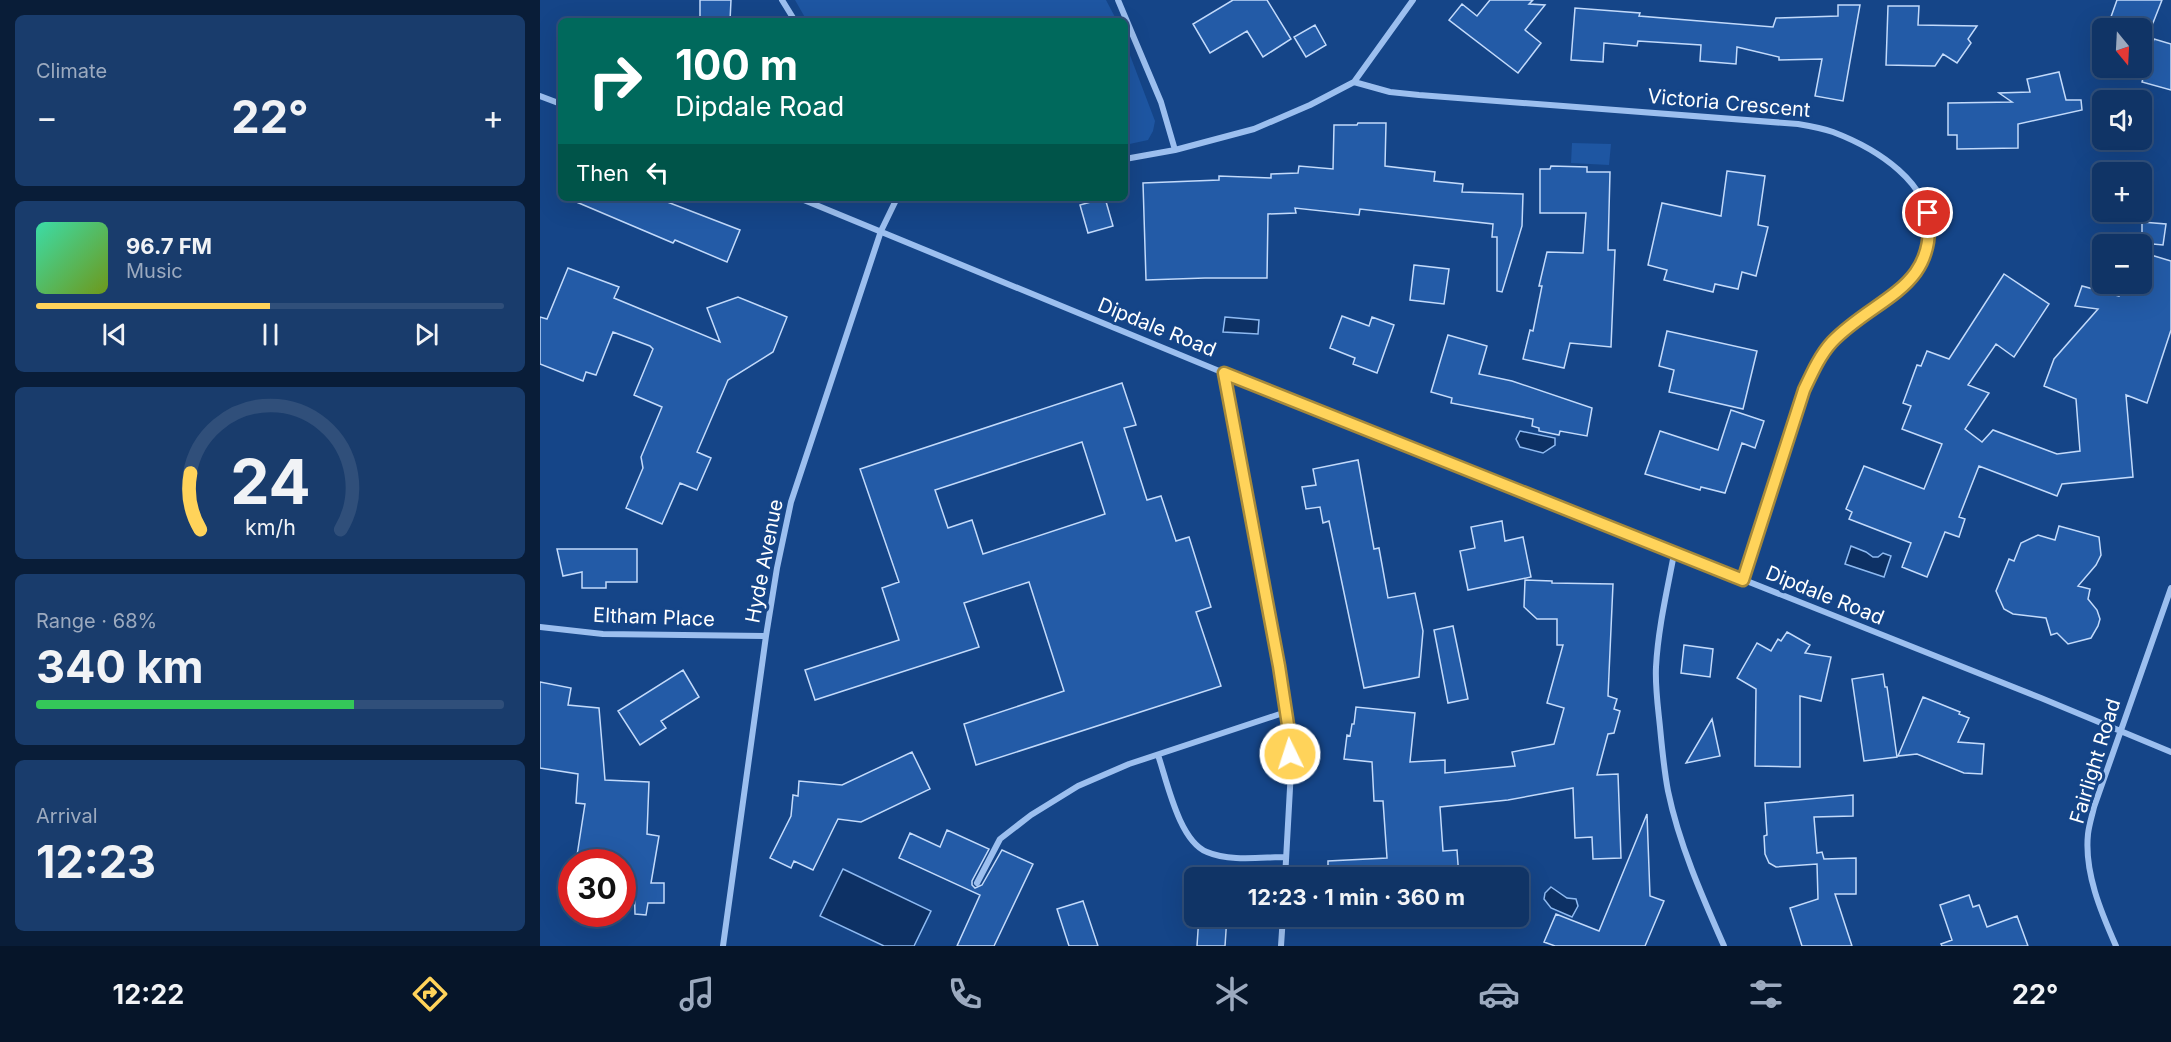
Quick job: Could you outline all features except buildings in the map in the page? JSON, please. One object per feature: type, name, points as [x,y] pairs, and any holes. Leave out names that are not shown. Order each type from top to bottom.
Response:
[{"type":"street","points":[[782,0],[793,18]]},
{"type":"street","points":[[1118,0],[1126,18]]},
{"type":"street","points":[[1128,158],[1175,150],[1254,129],[1310,105],[1354,82],[1413,0]]},
{"type":"street","points":[[1128,24],[1161,102],[1175,150]]},
{"type":"street","name":"Victoria Crescent","points":[[1354,82],[1390,92],[1419,95],[1798,123],[1832,131],[1857,142],[1883,158],[1920,194],[1928,213],[1930,226],[1928,250],[1920,268],[1909,281],[1831,343],[1816,365],[1804,390],[1743,580]]},
{"type":"street","points":[[540,96],[558,103]]},
{"type":"street","name":"Dipdale Road","points":[[806,201],[1224,373],[1674,554],[2042,698],[2171,753]]},
{"type":"street","name":"Hyde Avenue","points":[[723,946],[766,636],[779,559],[792,502],[881,231],[896,201]]},
{"type":"street","points":[[1224,373],[1290,738],[1291,770],[1286,867]]},
{"type":"street","points":[[1674,554],[1658,643],[1656,670],[1656,694],[1664,770],[1671,802],[1693,871],[1724,946]]},
{"type":"street","name":"Fairlight Road","points":[[2116,946],[2097,901],[2089,862],[2088,835],[2094,807],[2171,588]]},
{"type":"street","name":"Eltham Place","points":[[540,627],[603,634],[766,636]]},
{"type":"street","points":[[977,884],[1000,839],[1031,815],[1078,786],[1129,764],[1286,712]]},
{"type":"street","points":[[1158,754],[1186,833],[1195,844],[1207,852],[1226,857],[1286,857]]},
{"type":"street","points":[[1281,946],[1282,927]]},
{"type":"shaded area","points":[[795,0],[1106,0],[1115,18],[805,18]]},
{"type":"shaded area","points":[[1128,50],[1155,121],[1148,140],[1128,144]]},
{"type":"shaded area","points":[[1572,143],[1611,144],[1609,165],[1571,163]]},
{"type":"shaded area","points":[[1225,317],[1259,320],[1258,334],[1223,332]]},
{"type":"shaded area","points":[[1520,431],[1555,438],[1555,445],[1543,453],[1520,447],[1516,439]]},
{"type":"shaded area","points":[[1851,546],[1873,557],[1878,557],[1883,553],[1891,556],[1884,577],[1845,564]]},
{"type":"shaded area","points":[[843,869],[931,911],[914,946],[884,946],[820,916]]},
{"type":"shaded area","points":[[1551,887],[1567,898],[1576,899],[1578,906],[1572,917],[1551,908],[1544,899],[1545,893]]},
{"type":"route","points":[[1290,754],[1290,738],[1279,666],[1224,373],[1743,580],[1804,390],[1816,365],[1831,343],[1909,281],[1920,268],[1928,250],[1930,226],[1928,213]]}]
